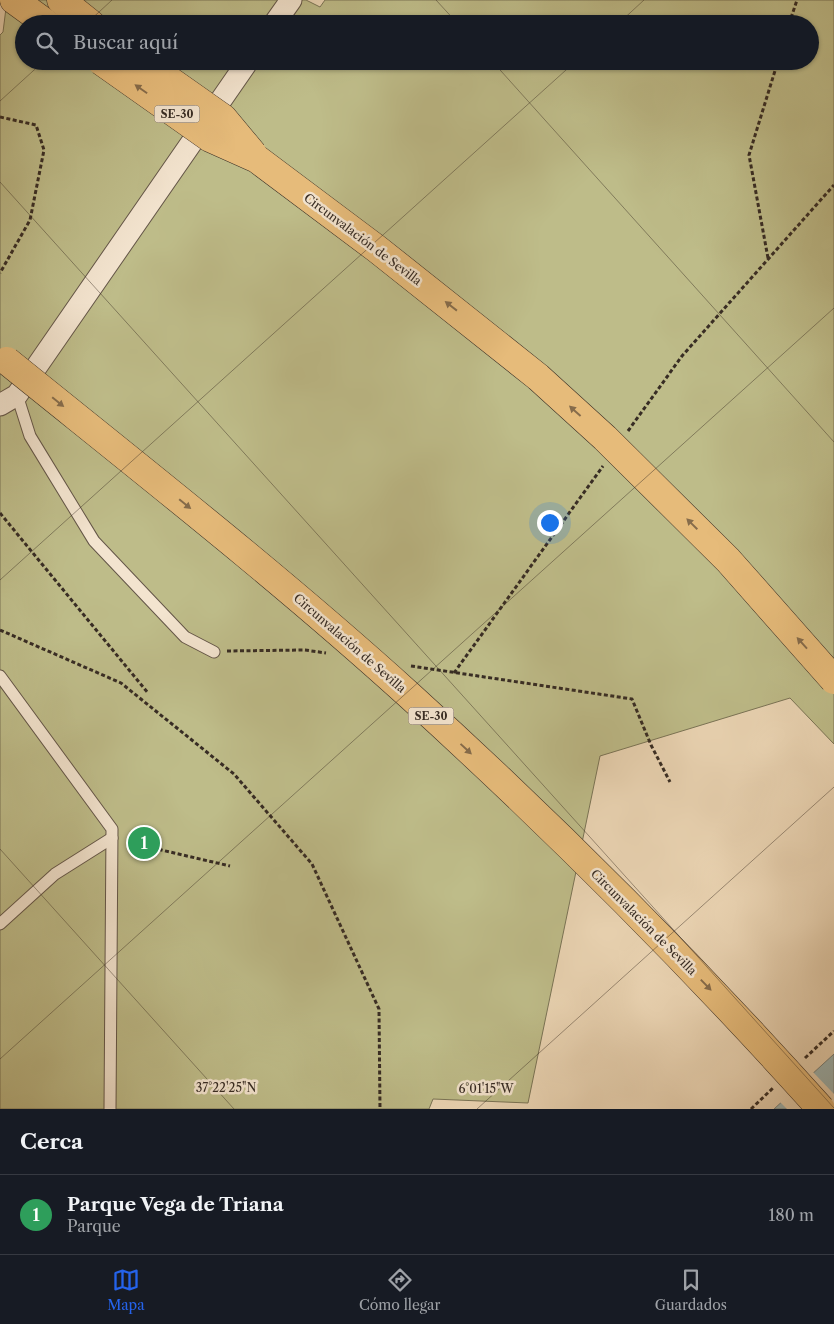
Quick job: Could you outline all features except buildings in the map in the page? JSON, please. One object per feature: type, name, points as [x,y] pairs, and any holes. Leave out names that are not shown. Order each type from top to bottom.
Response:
[{"type":"highway","points":[[14,0],[35,15]]},
{"type":"highway","name":"Circunvalación de Sevilla","points":[[114,70],[210,138],[257,159],[385,255],[538,377],[605,438],[728,560],[834,680]]},
{"type":"highway","points":[[155,70],[223,118],[257,159]]},
{"type":"highway","name":"Circunvalación de Sevilla","points":[[0,355],[232,543],[408,694],[638,914],[768,1050],[821,1109]]},
{"type":"street","points":[[280,15],[291,0]]},
{"type":"street","points":[[8,400],[242,70]]},
{"type":"lane","points":[[8,400],[94,541],[185,637],[214,652]]},
{"type":"lane","points":[[0,676],[112,829],[110,1109]]},
{"type":"lane","points":[[0,924],[55,874],[112,838]]},
{"type":"path","points":[[792,15],[797,0]]},
{"type":"path","points":[[768,259],[749,155],[775,70]]},
{"type":"path","points":[[0,117],[36,124],[44,150],[30,220],[0,273]]},
{"type":"path","points":[[625,435],[682,356],[834,185]]},
{"type":"path","points":[[454,673],[608,459]]},
{"type":"path","points":[[0,513],[148,692]]},
{"type":"path","points":[[0,630],[120,683],[234,774],[312,864],[379,1009],[380,1109]]},
{"type":"path","points":[[214,652],[305,650],[331,654]]},
{"type":"path","points":[[405,665],[632,699],[650,746],[670,782]]},
{"type":"path","points":[[112,838],[230,866]]},
{"type":"shaded area","points":[[7,0],[306,0],[320,7],[325,0],[834,0],[834,744],[790,698],[600,756],[528,1103],[433,1099],[429,1109],[0,1109],[0,35],[3,32]]},
{"type":"water","points":[[834,1054],[834,1109],[774,1109]]},
{"type":"pier","points":[[812,1071],[834,1094],[834,1109],[787,1109],[779,1101]]},
{"type":"place","name":"Parque Vega de Triana","points":[[144,843]]}]
